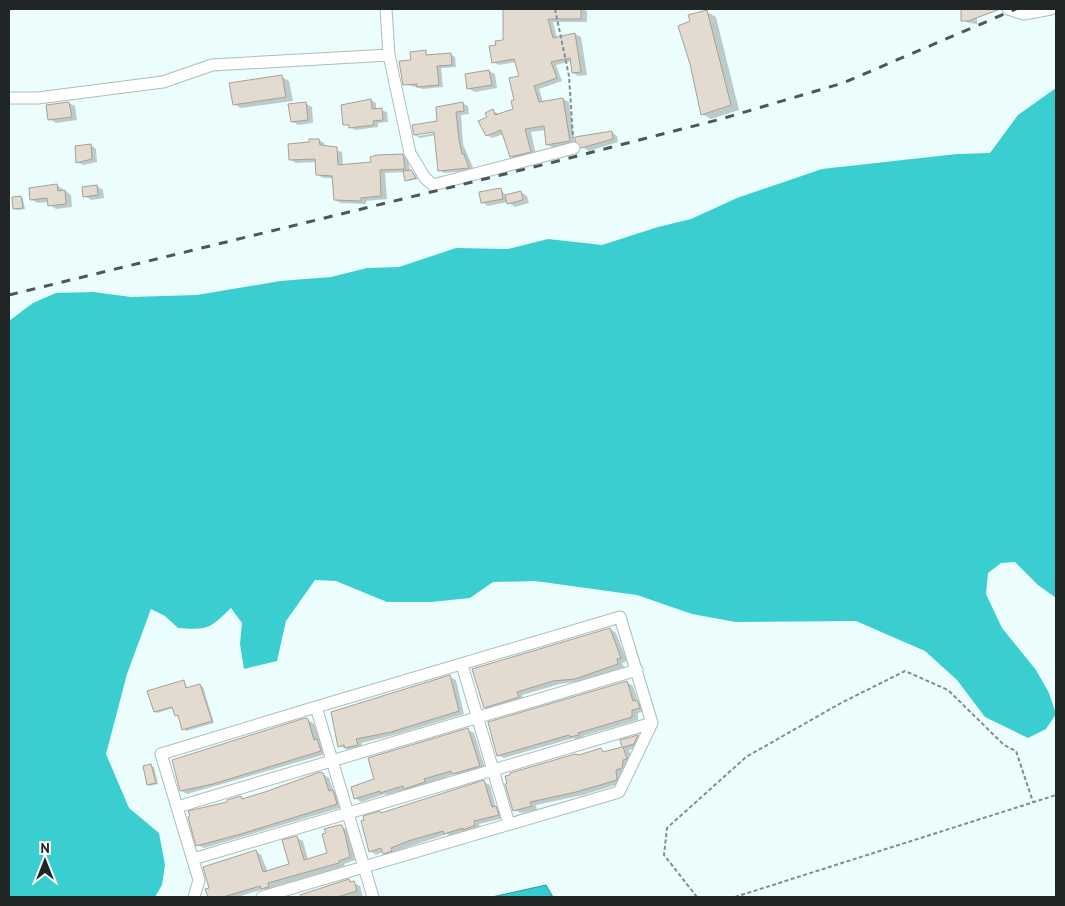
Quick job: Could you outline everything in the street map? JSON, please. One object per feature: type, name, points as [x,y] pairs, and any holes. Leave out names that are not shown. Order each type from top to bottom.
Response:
[{"type":"street","points":[[386,9],[389,55],[410,153],[425,178],[433,184],[574,148]]},
{"type":"street","points":[[1008,9],[1024,14],[1051,9]]},
{"type":"street","points":[[9,98],[38,98],[163,82],[212,65],[389,55]]},
{"type":"street","points":[[194,897],[199,880],[161,754],[620,617],[652,723],[619,792],[262,897]]},
{"type":"street","points":[[462,665],[509,824]]},
{"type":"street","points":[[177,807],[636,670]]},
{"type":"street","points":[[316,707],[373,897]]},
{"type":"street","points":[[193,859],[493,772],[652,723]]},
{"type":"path","points":[[555,9],[569,76],[574,148]]},
{"type":"path","points":[[696,897],[664,855],[667,828],[746,757],[841,703],[905,671],[948,690],[1004,745],[1016,751],[1033,802]]},
{"type":"path","points":[[735,897],[1056,795]]},
{"type":"shaded area","points":[[1056,88],[1056,598],[1038,585],[1015,562],[1001,563],[988,573],[986,594],[1002,628],[1036,670],[1049,693],[1056,714],[1046,729],[1028,738],[985,717],[957,680],[925,651],[856,621],[736,622],[692,614],[637,595],[535,581],[493,582],[470,598],[431,602],[387,602],[336,581],[315,580],[286,621],[277,661],[244,669],[240,644],[242,623],[231,608],[208,627],[196,629],[178,628],[165,616],[151,609],[127,674],[106,754],[129,808],[159,833],[165,865],[162,885],[155,897],[9,897],[9,321],[33,303],[56,293],[93,292],[131,297],[197,295],[280,281],[331,277],[367,268],[399,267],[456,248],[508,249],[548,239],[602,245],[658,227],[691,219],[737,198],[822,169],[957,154],[990,153],[1018,115]]},
{"type":"shaded area","points":[[546,885],[553,897],[492,897]]},
{"type":"building","points":[[503,9],[581,9],[581,19],[548,19],[553,38],[575,33],[581,72],[572,73],[570,58],[551,62],[557,78],[534,86],[539,102],[563,98],[570,141],[546,145],[544,126],[525,129],[531,152],[510,157],[501,130],[486,136],[478,121],[487,117],[485,113],[493,109],[495,115],[513,109],[511,101],[514,100],[509,78],[519,76],[514,59],[492,63],[489,46],[496,45],[495,41],[503,40]]},
{"type":"building","points":[[961,9],[998,10],[968,21],[961,21]]},
{"type":"building","points":[[707,10],[731,105],[701,115],[690,64],[678,26],[690,21],[688,15]]},
{"type":"building","points":[[426,50],[426,55],[451,53],[452,65],[437,66],[439,85],[417,87],[417,84],[403,85],[399,61],[411,60],[410,52]]},
{"type":"building","points":[[489,70],[492,85],[467,89],[465,74]]},
{"type":"building","points":[[282,75],[286,97],[233,105],[229,83]]},
{"type":"building","points":[[371,99],[372,109],[382,108],[383,120],[373,121],[374,125],[349,128],[349,125],[343,125],[341,105]]},
{"type":"building","points":[[69,102],[72,117],[48,120],[46,105]]},
{"type":"building","points":[[306,102],[308,120],[291,122],[288,104]]},
{"type":"building","points":[[463,102],[464,111],[456,112],[462,154],[464,154],[469,168],[438,171],[434,132],[414,135],[412,125],[437,121],[436,107]]},
{"type":"building","points":[[612,131],[613,139],[581,148],[575,141],[575,137]]},
{"type":"building","points":[[309,139],[319,139],[320,145],[337,147],[338,165],[371,162],[370,157],[377,155],[403,154],[405,169],[380,170],[381,196],[361,198],[361,201],[334,200],[332,176],[316,175],[315,159],[289,160],[288,144],[309,142]]},
{"type":"building","points":[[91,144],[92,159],[76,163],[75,146]]},
{"type":"building","points":[[411,170],[416,178],[405,181],[403,171]]},
{"type":"building","points":[[57,184],[58,191],[65,190],[66,204],[48,206],[47,198],[30,200],[29,188]]},
{"type":"building","points":[[97,185],[98,195],[83,197],[82,187]]},
{"type":"building","points":[[501,188],[503,199],[481,203],[479,192]]},
{"type":"building","points":[[521,191],[523,200],[507,204],[505,195]]},
{"type":"building","points":[[21,196],[23,208],[13,209],[12,197]]},
{"type":"building","points":[[610,628],[621,658],[617,659],[618,664],[575,679],[553,681],[517,692],[519,697],[484,708],[472,669]]},
{"type":"building","points":[[450,675],[459,711],[391,732],[356,739],[358,745],[345,748],[344,745],[338,747],[331,712]]},
{"type":"building","points":[[184,680],[186,688],[200,684],[212,721],[182,730],[178,715],[175,716],[172,707],[154,712],[147,691]]},
{"type":"building","points":[[627,681],[633,701],[637,700],[640,708],[632,710],[632,717],[578,733],[579,735],[570,737],[569,735],[497,756],[488,722]]},
{"type":"building","points":[[305,718],[308,719],[314,740],[317,739],[321,751],[213,784],[180,791],[172,760]]},
{"type":"building","points":[[468,728],[480,766],[452,774],[451,771],[424,779],[425,782],[404,789],[403,786],[354,799],[351,787],[374,779],[368,758]]},
{"type":"building","points":[[638,735],[634,744],[623,747],[627,759],[623,760],[622,768],[616,770],[617,780],[576,792],[530,802],[532,806],[513,811],[505,784],[507,783],[505,776],[575,754],[579,755],[601,748],[603,752],[622,747],[620,740]]},
{"type":"building","points":[[151,764],[156,783],[147,785],[143,766]]},
{"type":"building","points":[[320,772],[323,773],[329,791],[333,790],[337,804],[196,846],[188,811],[227,802],[227,800],[241,796],[242,799]]},
{"type":"building","points":[[484,780],[492,807],[496,806],[499,815],[474,821],[475,825],[463,830],[463,828],[444,834],[443,831],[408,841],[391,848],[392,851],[383,854],[381,848],[369,852],[361,821],[364,820],[363,816],[380,811],[381,813]]},
{"type":"building","points":[[342,825],[350,857],[339,861],[339,863],[268,883],[269,887],[261,889],[260,886],[223,897],[208,897],[205,889],[209,888],[203,867],[256,850],[263,872],[289,864],[282,840],[297,836],[304,860],[327,853],[322,834],[326,833],[324,829]]},
{"type":"building","points":[[349,879],[350,882],[354,881],[357,891],[337,897],[301,897],[300,895]]},
{"type":"railway","points":[[9,295],[546,164],[721,119],[843,83],[1016,9]]}]
